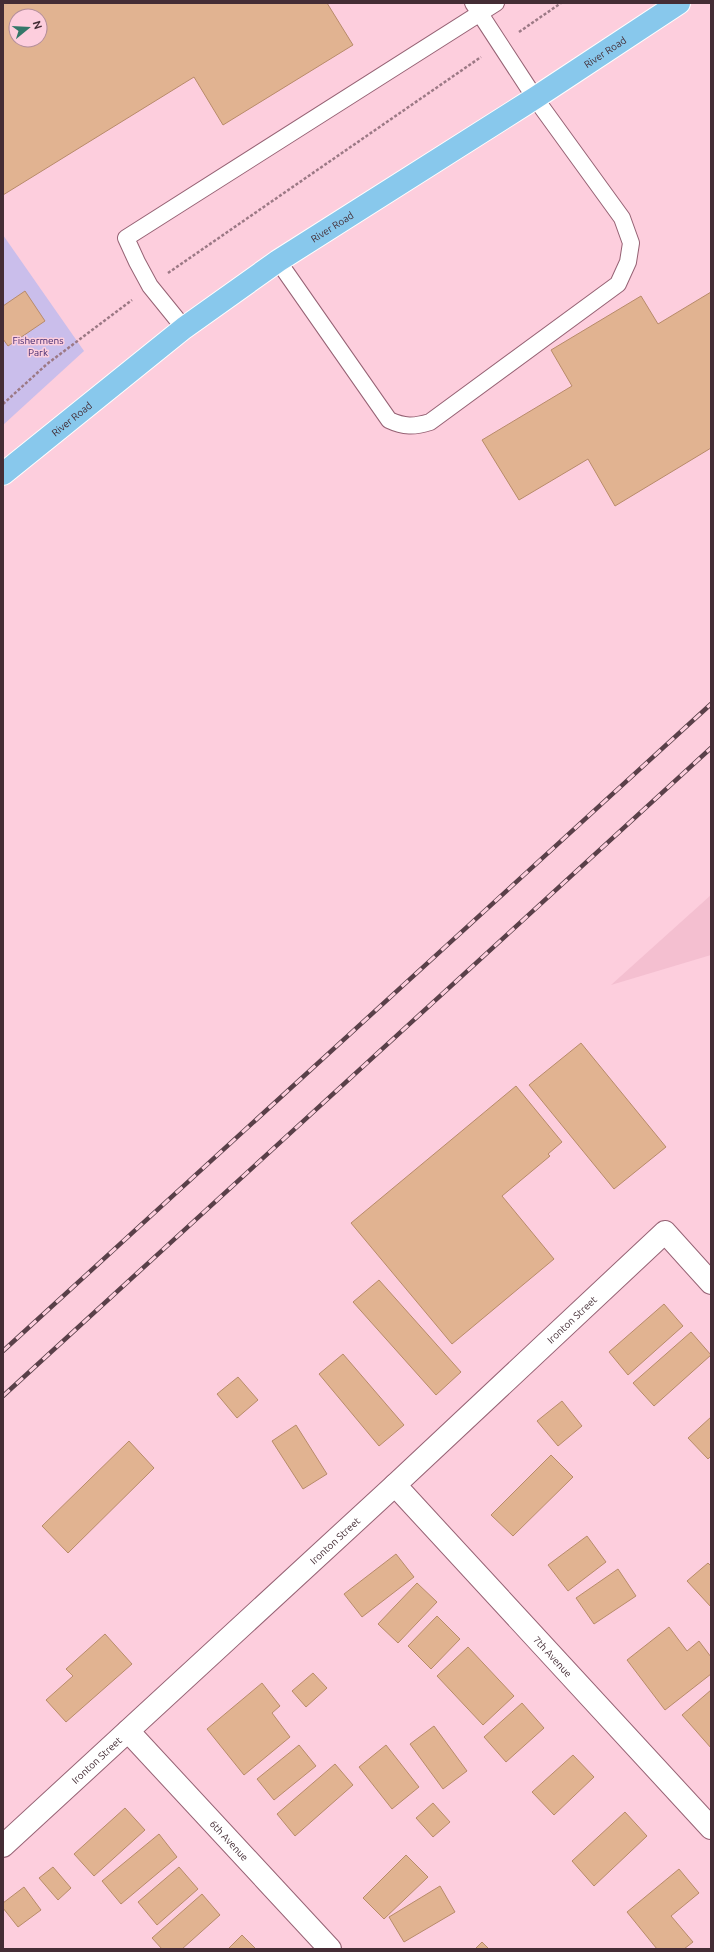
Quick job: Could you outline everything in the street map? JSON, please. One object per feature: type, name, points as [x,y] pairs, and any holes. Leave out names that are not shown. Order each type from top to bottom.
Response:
[{"type":"main road","name":"River Road","points":[[6,466],[184,328],[278,261],[535,98],[679,3]]},
{"type":"street","name":"Ironton Street","points":[[3,1846],[395,1485],[665,1232],[711,1283]]},
{"type":"street","name":"7th Avenue","points":[[395,1485],[711,1828]]},
{"type":"street","name":"6th Avenue","points":[[128,1731],[330,1949]]},
{"type":"lane","points":[[184,328],[150,286],[126,238],[476,8],[496,3]]},
{"type":"lane","points":[[278,261],[389,420],[401,426],[415,426],[430,422],[618,284],[628,262],[631,243],[622,218],[535,98],[476,8]]},
{"type":"path","points":[[534,21],[561,3]]},
{"type":"path","points":[[168,273],[465,68]]},
{"type":"path","points":[[3,404],[47,364],[128,302]]},
{"type":"shaded area","points":[[711,895],[711,955],[611,985]]},
{"type":"green space","name":"Fishermens Park","points":[[3,235],[84,351],[3,425]]},
{"type":"building","points":[[3,3],[327,3],[353,45],[223,125],[194,77],[3,195]]},
{"type":"building","points":[[25,291],[45,321],[8,346],[3,339],[3,306]]},
{"type":"building","points":[[711,292],[711,448],[615,506],[588,459],[519,500],[482,440],[572,386],[551,350],[641,296],[658,324]]},
{"type":"building","points":[[581,1043],[666,1147],[614,1189],[529,1085]]},
{"type":"building","points":[[516,1086],[562,1142],[548,1154],[550,1156],[502,1196],[554,1259],[452,1344],[351,1223]]},
{"type":"building","points":[[379,1280],[461,1372],[436,1395],[353,1302]]},
{"type":"building","points":[[664,1304],[683,1326],[628,1375],[609,1352]]},
{"type":"building","points":[[691,1332],[711,1355],[654,1406],[633,1383]]},
{"type":"building","points":[[343,1354],[404,1425],[379,1446],[319,1374]]},
{"type":"building","points":[[238,1377],[258,1400],[237,1418],[217,1394]]},
{"type":"building","points":[[562,1401],[582,1426],[558,1446],[537,1421]]},
{"type":"building","points":[[711,1417],[711,1456],[708,1459],[688,1438]]},
{"type":"building","points":[[296,1425],[327,1474],[303,1489],[272,1441]]},
{"type":"building","points":[[129,1441],[154,1468],[68,1553],[42,1526]]},
{"type":"building","points":[[551,1455],[573,1477],[513,1536],[491,1515]]},
{"type":"building","points":[[587,1536],[606,1562],[568,1591],[548,1565]]},
{"type":"building","points":[[396,1554],[414,1577],[362,1617],[344,1594]]},
{"type":"building","points":[[708,1563],[711,1566],[711,1607],[687,1581]]},
{"type":"building","points":[[618,1569],[636,1596],[594,1624],[576,1598]]},
{"type":"building","points":[[417,1583],[437,1602],[398,1643],[378,1624]]},
{"type":"building","points":[[437,1616],[460,1639],[431,1669],[408,1646]]},
{"type":"building","points":[[669,1627],[687,1651],[699,1641],[711,1657],[711,1674],[665,1710],[627,1660]]},
{"type":"building","points":[[105,1634],[132,1664],[66,1722],[46,1700],[73,1676],[66,1669]]},
{"type":"building","points":[[468,1647],[514,1696],[483,1725],[437,1676]]},
{"type":"building","points":[[313,1673],[327,1688],[306,1707],[292,1691]]},
{"type":"building","points":[[262,1683],[280,1706],[272,1713],[290,1737],[244,1775],[207,1729]]},
{"type":"building","points":[[711,1690],[711,1748],[682,1715]]},
{"type":"building","points":[[522,1703],[544,1728],[506,1762],[484,1737]]},
{"type":"building","points":[[434,1726],[467,1771],[443,1789],[410,1744]]},
{"type":"building","points":[[299,1745],[316,1766],[274,1800],[257,1779]]},
{"type":"building","points":[[386,1745],[419,1787],[392,1809],[359,1767]]},
{"type":"building","points":[[573,1755],[594,1777],[554,1815],[532,1792]]},
{"type":"building","points":[[335,1764],[353,1785],[295,1836],[277,1814]]},
{"type":"building","points":[[433,1803],[450,1822],[433,1837],[416,1818]]},
{"type":"building","points":[[125,1808],[145,1830],[94,1876],[74,1854]]},
{"type":"building","points":[[625,1812],[647,1836],[594,1886],[572,1861]]},
{"type":"building","points":[[159,1834],[177,1857],[121,1904],[102,1881]]},
{"type":"building","points":[[406,1855],[428,1877],[384,1919],[363,1898]]},
{"type":"building","points":[[53,1867],[71,1888],[58,1900],[39,1878]]},
{"type":"building","points":[[179,1867],[198,1889],[157,1925],[138,1902]]},
{"type":"building","points":[[679,1869],[699,1893],[671,1916],[693,1942],[684,1949],[657,1949],[627,1912]]},
{"type":"building","points":[[440,1886],[455,1912],[404,1942],[389,1917]]},
{"type":"building","points":[[24,1887],[41,1910],[18,1927],[3,1908],[3,1903]]},
{"type":"building","points":[[202,1894],[220,1915],[182,1949],[162,1949],[152,1938]]},
{"type":"building","points":[[242,1935],[256,1949],[228,1949]]},
{"type":"building","points":[[482,1942],[489,1949],[475,1949]]},
{"type":"railway","points":[[3,1351],[711,704]]},
{"type":"railway","points":[[3,1396],[711,748]]}]
